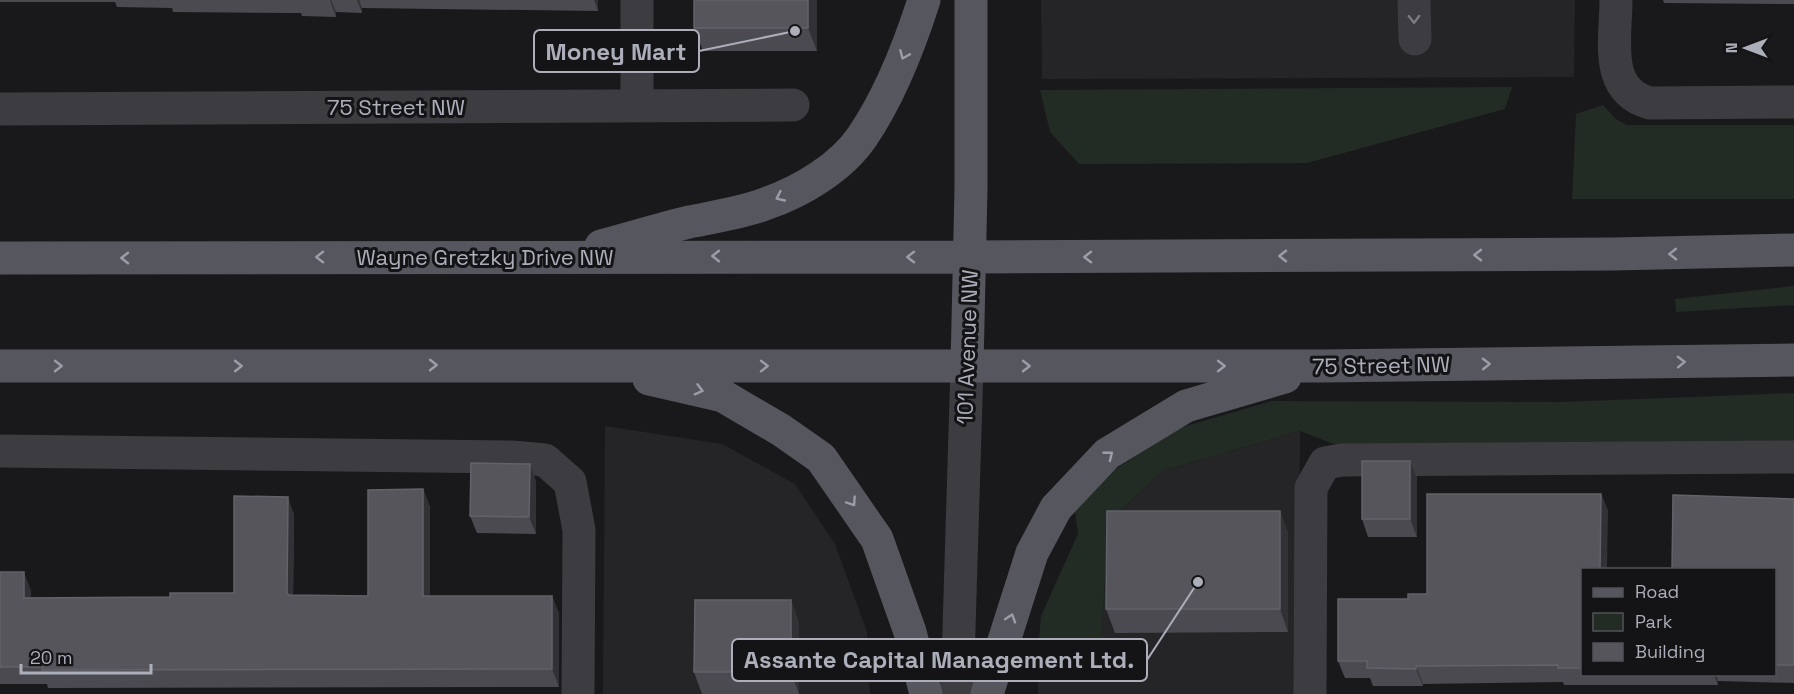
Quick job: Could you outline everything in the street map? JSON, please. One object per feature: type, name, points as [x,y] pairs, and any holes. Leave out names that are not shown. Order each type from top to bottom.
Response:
[{"type":"main road","points":[[568,257],[656,230],[765,204],[816,178],[835,164],[861,138],[893,80],[924,0]]},
{"type":"main road","name":"101 Avenue NW","points":[[967,366],[970,257],[971,0]]},
{"type":"main road","points":[[970,257],[1613,254],[1794,250]]},
{"type":"main road","name":"Wayne Gretzky Drive NW","points":[[0,258],[970,257]]},
{"type":"main road","name":"75 Street NW","points":[[967,366],[1322,366],[1794,360]]},
{"type":"main road","points":[[580,365],[723,396],[781,430],[821,458],[877,539],[910,632],[926,694]]},
{"type":"main road","points":[[0,366],[967,366]]},
{"type":"main road","points":[[987,694],[1032,553],[1056,508],[1107,454],[1186,406],[1322,366]]},
{"type":"street","points":[[637,0],[637,106]]},
{"type":"street","points":[[1414,0],[1414,39]]},
{"type":"street","points":[[1616,0],[1616,68],[1619,81],[1625,91],[1638,100],[1650,103],[1794,102]]},
{"type":"street","name":"75 Street NW","points":[[0,110],[793,105]]},
{"type":"street","name":"101 Avenue NW","points":[[957,694],[967,366]]},
{"type":"street","points":[[0,451],[512,457],[545,460],[570,482],[579,530],[578,694]]},
{"type":"street","points":[[1310,694],[1311,488],[1325,463],[1342,460],[1794,457]]},
{"type":"shaded area","points":[[1041,0],[1575,0],[1574,77],[1042,79]]},
{"type":"shaded area","points":[[605,426],[722,444],[795,484],[835,544],[867,632],[870,694],[603,694]]},
{"type":"shaded area","points":[[1300,431],[1299,694],[1038,694],[1039,639],[1101,639],[1109,522],[1162,471]]},
{"type":"green space","points":[[1512,87],[1505,109],[1307,163],[1079,164],[1050,132],[1040,90]]},
{"type":"green space","points":[[1603,105],[1616,119],[1627,125],[1794,125],[1794,199],[1572,199],[1576,114]]},
{"type":"green space","points":[[1794,286],[1794,305],[1676,312],[1675,299]]},
{"type":"green space","points":[[1794,393],[1794,451],[1357,453],[1300,431],[1162,471],[1109,522],[1101,639],[1039,639],[1041,616],[1078,534],[1075,511],[1105,476],[1179,428],[1272,401],[1562,402]]},
{"type":"building","points":[[694,0],[808,0],[808,28],[694,28]]},
{"type":"building","points":[[1362,461],[1410,461],[1410,519],[1362,519]]},
{"type":"building","points":[[471,463],[530,464],[529,517],[470,516]]},
{"type":"building","points":[[423,489],[423,596],[552,596],[552,669],[42,670],[42,667],[0,667],[0,572],[24,572],[24,598],[170,597],[170,593],[234,593],[234,496],[288,497],[287,593],[289,595],[368,596],[368,490]]},
{"type":"building","points":[[1427,494],[1601,494],[1600,568],[1581,568],[1581,668],[1558,668],[1558,665],[1367,668],[1367,661],[1338,661],[1338,599],[1408,599],[1408,594],[1427,594]]},
{"type":"building","points":[[1673,495],[1794,499],[1794,665],[1776,665],[1776,568],[1672,568]]},
{"type":"building","points":[[1107,511],[1280,511],[1280,609],[1106,609]]},
{"type":"building","points":[[695,600],[791,600],[791,672],[694,672]]},
{"type":"place","name":"Money Mart","points":[[795,31]]},
{"type":"place","name":"Assante Capital Management Ltd.","points":[[1198,582]]}]
